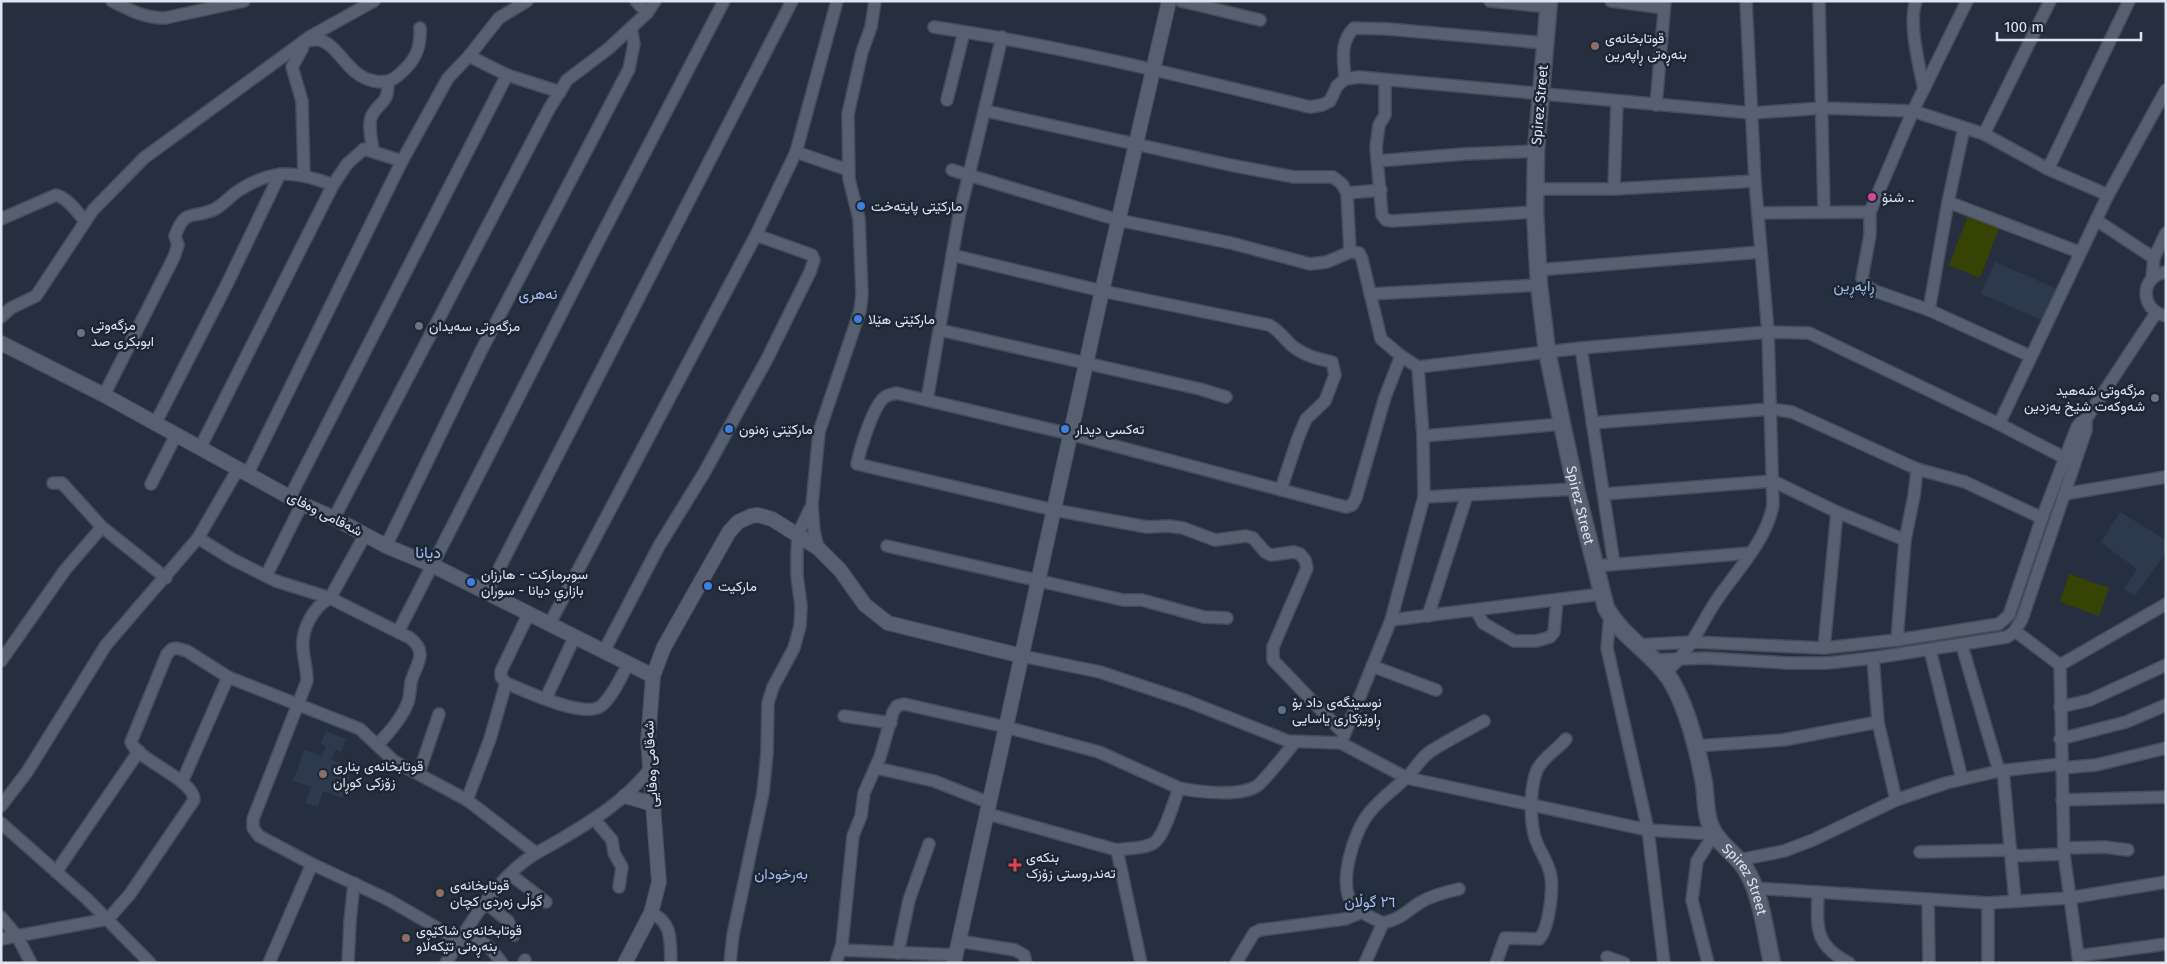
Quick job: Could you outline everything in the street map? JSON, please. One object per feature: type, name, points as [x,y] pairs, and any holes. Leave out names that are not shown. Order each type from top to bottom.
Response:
[{"type":"main road","name":"Spirez Street","points":[[1549,4],[1536,151],[1535,212],[1538,278],[1547,351],[1576,489],[1602,594],[1610,615],[1636,645],[1666,673],[1675,688],[1695,746],[1703,781],[1709,822],[1714,834],[1739,860],[1754,888],[1772,963]]},
{"type":"street","points":[[112,1],[137,14],[153,18],[165,18],[244,1]]},
{"type":"street","points":[[1,806],[27,772],[106,645],[166,578],[198,538],[243,471],[402,161],[448,78],[469,56],[499,18],[527,1]]},
{"type":"street","points":[[636,1],[647,13]]},
{"type":"street","points":[[334,518],[567,80],[608,49],[647,13],[655,1]]},
{"type":"street","points":[[398,632],[589,259],[724,1]]},
{"type":"street","points":[[487,592],[792,1]]},
{"type":"street","points":[[550,622],[756,235],[796,152],[836,1]]},
{"type":"street","points":[[818,548],[814,531],[812,505],[818,432],[860,311],[862,295],[859,219],[851,194],[848,170],[848,114],[862,52],[871,27],[875,1]]},
{"type":"street","points":[[841,950],[875,957],[898,953],[955,959],[1070,434],[1168,1]]},
{"type":"street","points":[[1181,1],[1260,20]]},
{"type":"street","points":[[1490,1],[1549,4]]},
{"type":"street","points":[[1611,1],[1665,4],[1656,105]]},
{"type":"street","points":[[1666,673],[1682,659],[1694,642],[1717,600],[1766,528],[1772,513],[1774,498],[1768,332],[1755,181],[1746,1]]},
{"type":"street","points":[[1819,1],[1824,211]]},
{"type":"street","points":[[1916,1],[1914,8],[1916,48],[1924,89]]},
{"type":"street","points":[[1967,1],[1913,112],[1870,212],[1870,235],[1862,278],[1865,284],[1875,290],[1930,310],[2030,356]]},
{"type":"street","points":[[1984,134],[2050,1]]},
{"type":"street","points":[[2048,169],[2129,1]]},
{"type":"street","points":[[1,317],[11,308],[36,296],[93,210],[144,158],[304,41],[366,3]]},
{"type":"street","points":[[934,27],[1002,37],[1310,107],[1322,105],[1330,101],[1337,86],[1345,79],[1359,77],[1752,113],[1822,108],[1913,112],[1984,134],[2048,169],[2108,194]]},
{"type":"street","points":[[304,41],[320,40],[354,73],[367,80],[382,83],[394,79],[417,54],[421,42],[420,28]]},
{"type":"street","points":[[386,546],[481,351],[629,69],[634,44],[631,28]]},
{"type":"street","points":[[1345,79],[1344,44],[1346,36],[1354,28],[1388,29],[1545,43]]},
{"type":"street","points":[[947,100],[964,32]]},
{"type":"street","points":[[927,400],[952,255],[1002,37]]},
{"type":"street","points":[[304,41],[302,49],[292,67],[302,100],[304,175]]},
{"type":"street","points":[[469,56],[507,75],[560,92]]},
{"type":"street","points":[[266,576],[296,501],[507,75]]},
{"type":"street","points":[[1385,80],[1385,115],[1379,125],[1377,161],[1382,214],[1386,220],[1535,212]]},
{"type":"street","points":[[373,151],[370,124],[372,116],[385,102],[388,94],[388,81]]},
{"type":"street","points":[[1999,424],[2108,194],[2166,90]]},
{"type":"street","points":[[1614,188],[1616,101]]},
{"type":"street","points":[[986,111],[1294,177],[1333,177],[1342,184],[1347,193],[1350,252]]},
{"type":"street","points":[[1930,310],[1948,202],[1964,128]]},
{"type":"street","points":[[200,448],[333,185],[347,164],[364,150],[373,151],[402,161]]},
{"type":"street","points":[[1377,161],[1464,154],[1536,151]]},
{"type":"street","points":[[796,152],[848,170]]},
{"type":"street","points":[[952,170],[1118,220],[1231,242],[1310,264],[1327,262],[1350,252],[1359,253],[1381,340],[1418,367],[1581,348],[1768,332],[1809,333],[1999,424],[2065,458]]},
{"type":"street","points":[[104,395],[174,257],[178,245],[175,236],[184,219],[190,215],[213,210],[249,184],[280,174],[293,173],[304,175],[333,185]]},
{"type":"street","points":[[155,424],[226,286],[280,174]]},
{"type":"street","points":[[1535,189],[1614,188],[1755,181]]},
{"type":"street","points":[[1347,193],[1381,190]]},
{"type":"street","points":[[1,218],[56,195],[65,200],[86,221]]},
{"type":"street","points":[[1948,202],[2079,252]]},
{"type":"street","points":[[1758,213],[1870,212]]},
{"type":"street","points":[[2096,220],[2154,258]]},
{"type":"street","points":[[1636,645],[1694,642],[1824,648],[1897,640],[1992,626],[2004,620],[2008,615],[2042,518],[2079,424],[2086,420],[2161,314],[2149,306],[2146,288],[2152,278],[2154,258],[2166,233]]},
{"type":"street","points":[[604,651],[659,546],[704,473],[763,368],[810,272],[814,260],[812,255],[803,250],[756,235]]},
{"type":"street","points":[[1370,294],[1538,278],[1761,252]]},
{"type":"street","points":[[952,255],[1102,291],[1269,325],[1278,329],[1295,348],[1311,357],[1332,362],[1335,375],[1325,402],[1306,419],[1282,489]]},
{"type":"street","points":[[2152,278],[2166,272]]},
{"type":"street","points":[[940,330],[1200,389],[1226,397]]},
{"type":"street","name":"شەقامی وەفای","points":[[1,343],[104,395],[296,501],[334,518],[386,546],[432,565],[550,622],[653,676]]},
{"type":"street","points":[[1581,348],[1614,564]]},
{"type":"street","points":[[1401,356],[1385,397],[1363,476],[1352,505],[1346,507],[1070,434],[896,393],[883,398],[863,439],[857,464],[1054,510],[1147,527],[1169,526],[1183,528],[1215,540],[1246,536],[1254,538],[1265,552],[1271,555],[1294,552],[1300,554],[1306,560],[1307,568],[1273,647],[1273,660],[1342,739],[1407,778],[1648,830],[1714,834],[1697,861],[1692,900],[1708,963]]},
{"type":"street","points":[[1342,739],[1391,620],[1424,497],[1423,436],[1418,367]]},
{"type":"street","points":[[1592,423],[1771,409],[1801,414],[1917,469],[1965,482],[2042,518]]},
{"type":"street","points":[[1653,660],[1682,659],[1808,663],[1873,658],[1962,646],[2008,637],[2015,631],[2022,619],[2086,430],[2086,420]]},
{"type":"street","points":[[1423,436],[1562,424]]},
{"type":"street","points":[[151,484],[176,435]]},
{"type":"street","points":[[1897,640],[1905,540],[1914,496],[1917,469]]},
{"type":"street","points":[[2064,494],[2166,477]]},
{"type":"street","points":[[1604,494],[1772,482],[1837,512],[1905,540]]},
{"type":"street","points":[[53,483],[62,483],[102,527],[166,578]]},
{"type":"street","points":[[1424,497],[1576,489]]},
{"type":"street","points":[[1428,616],[1467,495]]},
{"type":"street","points":[[730,963],[733,934],[764,793],[768,703],[773,687],[794,648],[800,626],[801,606],[796,565],[798,534],[812,505]]},
{"type":"street","points":[[1824,648],[1837,512]]},
{"type":"street","name":"شەقامی وەفایی","points":[[625,963],[657,898],[660,874],[650,769],[648,725],[653,676],[664,647],[733,526],[745,518],[758,515],[772,519],[798,534],[818,548],[840,570],[865,605],[888,622],[1022,656]]},
{"type":"street","points":[[1,661],[65,570],[102,527]]},
{"type":"street","points":[[365,535],[330,598],[322,602],[310,618],[304,634],[302,647],[307,670],[307,682],[253,819],[253,828],[259,836],[312,864],[354,883],[460,941]]},
{"type":"street","points":[[198,538],[232,559],[276,581],[330,598],[398,632],[419,645],[421,651],[411,682],[408,702],[391,731],[377,745]]},
{"type":"street","points":[[888,546],[1124,600],[1142,600],[1204,617],[1227,618]]},
{"type":"street","points":[[1595,566],[1750,553]]},
{"type":"street","points":[[1391,620],[1602,594]]},
{"type":"street","points":[[1476,610],[1483,623],[1514,641],[1536,641],[1550,637],[1554,632],[1557,600]]},
{"type":"street","points":[[2060,665],[2166,604]]},
{"type":"street","points":[[529,613],[501,670],[502,677],[506,683],[575,708],[591,710],[601,706],[628,664]]},
{"type":"street","points":[[1610,615],[1607,648],[1648,830],[1664,963]]},
{"type":"street","points":[[2015,631],[2060,665]]},
{"type":"street","points":[[546,698],[575,636]]},
{"type":"street","points":[[1962,646],[2001,770],[2015,902]]},
{"type":"street","points":[[1,939],[108,919],[130,894],[194,800],[192,794],[182,782],[132,746],[132,740],[167,654],[172,649],[187,651],[228,677],[360,729],[394,761],[467,800],[536,853]]},
{"type":"street","points":[[1930,650],[1962,779]]},
{"type":"street","points":[[1022,656],[1100,672],[1188,701],[1288,741],[1342,739]]},
{"type":"street","points":[[1873,658],[1878,722],[1896,800]]},
{"type":"street","points":[[2060,665],[2060,738],[2064,851],[2078,960],[2166,944]]},
{"type":"street","points":[[2060,707],[2090,700],[2166,665]]},
{"type":"street","points":[[1372,666],[1436,690]]},
{"type":"street","points":[[182,782],[228,677]]},
{"type":"street","points":[[467,800],[490,739],[506,683]]},
{"type":"street","points":[[836,963],[841,950],[851,844],[861,816],[864,793],[876,768],[894,708],[904,704],[1099,752],[1179,788],[1208,792],[1244,791],[1257,785],[1295,742]]},
{"type":"street","points":[[2060,738],[2126,722],[2166,705]]},
{"type":"street","points":[[419,774],[439,714]]},
{"type":"street","points":[[844,716],[891,723]]},
{"type":"street","points":[[1458,889],[1441,892],[1421,902],[1398,919],[1383,923],[1362,912],[1352,904],[1346,888],[1350,853],[1361,825],[1369,812],[1407,778],[1420,760],[1430,752],[1484,721]]},
{"type":"street","points":[[1695,746],[1783,740],[1878,722]]},
{"type":"street","points":[[1496,963],[1505,938],[1538,939],[1543,935],[1547,921],[1551,876],[1534,836],[1532,804],[1537,771],[1542,762],[1557,750],[1566,739]]},
{"type":"street","points":[[1739,860],[1784,851],[1813,840],[1896,800],[1962,779],[2001,770],[2096,765],[2166,748]]},
{"type":"street","points":[[56,872],[139,751]]},
{"type":"street","points":[[876,768],[934,781],[989,808],[1117,850],[1147,845],[1156,841],[1162,831],[1179,788]]},
{"type":"street","points":[[446,963],[486,903],[510,874],[536,853],[594,819],[625,796],[650,769]]},
{"type":"street","points":[[625,796],[653,804]]},
{"type":"street","points":[[2062,800],[2166,797]]},
{"type":"street","points":[[594,819],[612,840],[614,853],[622,867],[619,887]]},
{"type":"street","points":[[1,823],[108,919],[150,963]]},
{"type":"street","points":[[898,953],[909,900],[929,844]]},
{"type":"street","points":[[1920,852],[2011,853],[2104,847],[2128,850]]},
{"type":"street","points":[[1117,850],[1142,963]]},
{"type":"street","points":[[269,963],[312,864]]},
{"type":"street","points":[[510,874],[546,902]]},
{"type":"street","points":[[1754,888],[1988,903],[2069,898],[2166,882]]},
{"type":"street","points":[[348,963],[354,883]]},
{"type":"street","points":[[1818,892],[1817,928],[1821,940],[1828,950],[1849,963]]},
{"type":"street","points":[[1928,899],[1929,963]]},
{"type":"street","points":[[486,903],[508,921],[514,935]]},
{"type":"street","points":[[1988,903],[1988,963]]},
{"type":"street","points":[[1236,963],[1254,933],[1260,930],[1345,920],[1362,912]]},
{"type":"street","points":[[651,913],[658,916],[668,927],[671,963]]},
{"type":"street","points":[[1,917],[17,936],[31,963]]},
{"type":"street","points":[[1365,963],[1383,923]]},
{"type":"street","points":[[467,930],[490,948],[502,963]]},
{"type":"street","points":[[959,941],[1015,950],[1024,955],[1026,963]]},
{"type":"street","points":[[1607,958],[1624,963]]},
{"type":"shaded area","points":[[1995,262],[2057,289],[2044,321],[1981,294]]},
{"type":"shaded area","points":[[2120,512],[2166,540],[2166,552],[2135,596],[2124,589],[2137,569],[2101,542]]},
{"type":"shaded area","name":"قوتابخانەی بناری زۆزکی کوڕان","points":[[326,731],[346,739],[341,752],[335,750],[332,760],[353,767],[342,798],[323,791],[318,807],[305,803],[311,787],[293,781],[304,750],[322,756],[326,746],[321,744]]},
{"type":"green space","points":[[1968,215],[1999,228],[1980,278],[1949,265]]},
{"type":"green space","points":[[2069,574],[2109,588],[2099,616],[2060,602]]},
{"type":"place","name":"قوتابخانەی بنەڕەتی ڕاپەرین","points":[[1595,46]]},
{"type":"place","name":"شنۆ ..","points":[[1872,197]]},
{"type":"place","name":"مارکێتی پایتەخت","points":[[861,206]]},
{"type":"place","name":"مارکێتی هێلا","points":[[858,319]]},
{"type":"place","name":"مزگەوتی سەیدان","points":[[419,326]]},
{"type":"place","name":"مزگەوتی ابوبکری صد","points":[[81,333]]},
{"type":"place","name":"مزگەوتی شەهید شەوکەت شێخ یەزدین","points":[[2155,398]]},
{"type":"place","name":"مارکێتی زەنون","points":[[729,429]]},
{"type":"place","name":"تەكسی دیدار","points":[[1065,429]]},
{"type":"place","name":"سوبرماركت - هارزان بازاري ديانا - سوران","points":[[471,582]]},
{"type":"place","name":"ماركيت","points":[[708,586]]},
{"type":"place","name":"نوسینگەی داد بۆ ڕاوێژكاری یاسایی","points":[[1282,710]]},
{"type":"place","name":"قوتابخانەی بناری زۆزکی کوڕان","points":[[323,774]]},
{"type":"place","name":"بنکەی تەندروستی زۆزک","points":[[1015,865]]},
{"type":"place","name":"قوتابخانەی گوڵی زەردی کچان","points":[[440,893]]},
{"type":"place","name":"قوتابخانەی شاکێوی بنەڕەتی تێکەڵاو","points":[[406,938]]},
{"type":"district","name":"ڕاپەڕین","points":[[1854,286]]},
{"type":"district","name":"نەھری","points":[[538,294]]},
{"type":"district","name":"دیانا","points":[[428,552]]},
{"type":"district","name":"بەرخودان","points":[[781,874]]},
{"type":"district","name":"٢٦ گوڵان","points":[[1370,902]]}]
